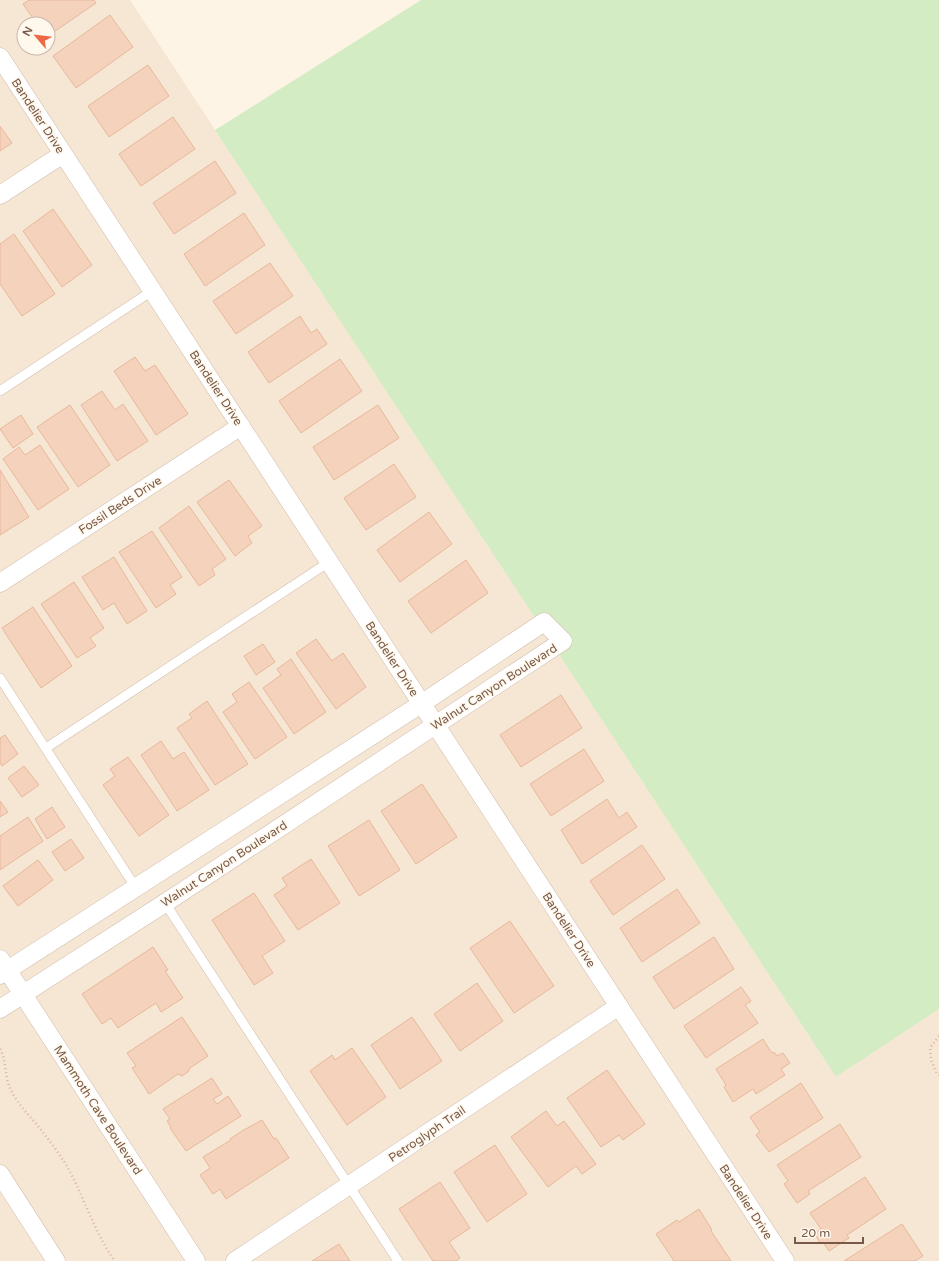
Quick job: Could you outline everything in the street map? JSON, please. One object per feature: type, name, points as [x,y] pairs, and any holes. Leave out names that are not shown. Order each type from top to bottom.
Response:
[{"type":"street","name":"Bandelier Drive","points":[[0,57],[785,1261]]},
{"type":"street","points":[[0,195],[63,154]]},
{"type":"street","name":"Fossil Beds Drive","points":[[0,584],[240,426]]},
{"type":"street","name":"Walnut Canyon Boulevard","points":[[0,1009],[165,903],[563,642],[544,622],[421,704],[136,888],[2,968]]},
{"type":"street","name":"Mammoth Cave Boulevard","points":[[2,968],[23,994],[196,1261]]},
{"type":"street","name":"Petroglyph Trail","points":[[235,1261],[619,1006]]},
{"type":"street","points":[[0,1174],[56,1261]]},
{"type":"lane","points":[[0,391],[152,291]]},
{"type":"lane","points":[[46,748],[329,562]]},
{"type":"lane","points":[[0,678],[136,888]]},
{"type":"lane","points":[[165,903],[398,1261]]},
{"type":"path","points":[[939,1036],[930,1048],[931,1060],[937,1074],[939,1075]]},
{"type":"path","points":[[0,1049],[4,1060],[7,1082],[12,1094],[66,1164],[97,1231],[115,1261]]},
{"type":"shaded area","points":[[0,0],[130,0],[836,1077],[939,1009],[939,1261],[0,1261]]},
{"type":"green space","points":[[421,0],[939,0],[939,1009],[836,1077],[215,130]]},
{"type":"building","points":[[29,0],[94,0],[96,3],[56,30],[56,16],[31,16],[23,4]]},
{"type":"building","points":[[110,15],[133,47],[76,88],[53,56],[56,56],[56,54]]},
{"type":"building","points":[[148,65],[169,96],[109,137],[88,106]]},
{"type":"building","points":[[173,117],[195,149],[141,186],[119,154]]},
{"type":"building","points":[[0,126],[12,143],[0,151]]},
{"type":"building","points":[[215,161],[236,193],[174,234],[153,203]]},
{"type":"building","points":[[53,209],[92,265],[62,287],[23,231]]},
{"type":"building","points":[[244,213],[265,245],[205,286],[184,254]]},
{"type":"building","points":[[14,234],[55,294],[22,316],[0,284],[0,244]]},
{"type":"building","points":[[270,263],[293,296],[236,334],[213,301]]},
{"type":"building","points":[[300,316],[311,333],[317,329],[327,344],[269,383],[248,352]]},
{"type":"building","points":[[135,357],[145,371],[155,365],[188,414],[156,435],[114,371]]},
{"type":"building","points":[[340,359],[362,391],[301,433],[279,401]]},
{"type":"building","points":[[102,391],[115,410],[123,404],[148,441],[117,461],[81,405]]},
{"type":"building","points":[[70,405],[110,465],[78,487],[37,427]]},
{"type":"building","points":[[378,405],[399,438],[334,480],[313,447]]},
{"type":"building","points":[[21,415],[33,434],[13,448],[0,429]]},
{"type":"building","points":[[40,445],[69,489],[38,510],[3,459],[19,447],[25,455]]},
{"type":"building","points":[[394,464],[416,497],[366,530],[344,498]]},
{"type":"building","points":[[0,470],[29,517],[0,535]]},
{"type":"building","points":[[229,480],[262,526],[248,536],[252,543],[235,556],[197,502]]},
{"type":"building","points":[[189,506],[226,559],[212,569],[215,575],[199,586],[159,528]]},
{"type":"building","points":[[429,512],[452,544],[400,582],[377,550]]},
{"type":"building","points":[[152,531],[182,577],[170,585],[176,594],[156,608],[119,552]]},
{"type":"building","points":[[114,557],[147,611],[127,624],[114,603],[103,610],[82,577]]},
{"type":"building","points":[[466,560],[488,593],[431,633],[408,601]]},
{"type":"building","points":[[74,582],[104,628],[90,638],[96,646],[77,658],[41,604]]},
{"type":"building","points":[[33,607],[72,666],[41,688],[2,628]]},
{"type":"building","points":[[316,639],[332,661],[343,653],[366,687],[336,709],[296,653]]},
{"type":"building","points":[[263,644],[275,662],[256,675],[244,656]]},
{"type":"building","points":[[291,659],[326,712],[294,734],[263,688],[281,675],[277,669]]},
{"type":"building","points":[[249,682],[287,737],[255,759],[223,712],[237,702],[232,694]]},
{"type":"building","points":[[561,695],[582,728],[521,767],[500,735]]},
{"type":"building","points":[[207,701],[248,764],[215,785],[177,728],[192,718],[189,714]]},
{"type":"building","points":[[5,735],[18,754],[2,766],[0,763],[0,738]]},
{"type":"building","points":[[161,741],[173,759],[184,752],[209,790],[177,811],[141,755]]},
{"type":"building","points":[[584,749],[604,781],[551,816],[530,784]]},
{"type":"building","points":[[128,757],[169,815],[139,836],[103,785],[115,776],[110,769]]},
{"type":"building","points":[[24,766],[39,785],[22,797],[8,778]]},
{"type":"building","points":[[422,784],[457,837],[416,864],[381,811]]},
{"type":"building","points":[[607,799],[619,818],[627,812],[637,827],[582,864],[561,830]]},
{"type":"building","points":[[0,801],[8,812],[0,817]]},
{"type":"building","points":[[52,807],[65,827],[47,839],[35,819]]},
{"type":"building","points":[[28,817],[43,841],[0,870],[0,836]]},
{"type":"building","points":[[369,820],[400,870],[359,896],[328,846]]},
{"type":"building","points":[[71,839],[84,858],[65,871],[52,852]]},
{"type":"building","points":[[642,845],[665,879],[613,915],[590,881]]},
{"type":"building","points":[[311,859],[340,903],[298,930],[274,895],[287,886],[282,878]]},
{"type":"building","points":[[38,860],[53,880],[18,906],[3,886]]},
{"type":"building","points":[[677,889],[700,923],[642,962],[620,928]]},
{"type":"building","points":[[254,893],[285,941],[262,956],[273,973],[254,985],[212,920]]},
{"type":"building","points":[[510,921],[554,986],[514,1013],[470,948]]},
{"type":"building","points":[[714,937],[734,969],[674,1009],[653,977]]},
{"type":"building","points":[[153,947],[168,970],[165,971],[183,998],[161,1012],[156,1003],[118,1028],[111,1018],[102,1024],[82,994]]},
{"type":"building","points":[[477,983],[503,1021],[460,1051],[434,1014]]},
{"type":"building","points":[[741,987],[751,1001],[745,1005],[758,1023],[706,1058],[684,1026]]},
{"type":"building","points":[[182,1017],[208,1056],[190,1068],[188,1072],[182,1076],[178,1074],[149,1094],[132,1068],[136,1066],[127,1053]]},
{"type":"building","points":[[412,1017],[442,1061],[400,1089],[371,1045]]},
{"type":"building","points":[[763,1039],[771,1052],[775,1053],[777,1056],[783,1053],[790,1063],[781,1069],[785,1075],[756,1094],[753,1089],[733,1102],[724,1087],[726,1085],[716,1069]]},
{"type":"building","points":[[352,1048],[386,1097],[347,1125],[310,1071],[332,1055],[335,1060]]},
{"type":"building","points":[[607,1070],[645,1124],[623,1140],[619,1135],[601,1147],[567,1098]]},
{"type":"building","points":[[212,1078],[222,1094],[213,1099],[217,1104],[228,1096],[241,1116],[186,1151],[170,1128],[171,1127],[167,1121],[170,1119],[163,1109]]},
{"type":"building","points":[[801,1083],[823,1118],[769,1152],[756,1135],[760,1132],[750,1117]]},
{"type":"building","points":[[546,1111],[557,1126],[564,1121],[596,1164],[582,1174],[576,1166],[548,1187],[511,1137]]},
{"type":"building","points":[[262,1120],[274,1139],[276,1138],[289,1158],[226,1199],[220,1189],[213,1194],[200,1175],[210,1168],[203,1157],[231,1140],[230,1139],[242,1131]]},
{"type":"building","points":[[840,1124],[861,1157],[808,1191],[810,1194],[797,1203],[784,1184],[788,1181],[777,1165]]},
{"type":"building","points":[[495,1145],[527,1194],[487,1222],[454,1172]]},
{"type":"building","points":[[865,1177],[886,1209],[847,1235],[849,1238],[829,1251],[823,1242],[821,1244],[814,1233],[821,1229],[810,1213]]},
{"type":"building","points":[[440,1182],[470,1228],[449,1242],[460,1258],[456,1261],[433,1261],[399,1209]]},
{"type":"building","points":[[699,1209],[712,1230],[711,1231],[731,1261],[674,1261],[656,1234],[677,1220],[679,1222]]},
{"type":"building","points":[[902,1224],[923,1256],[915,1261],[844,1261]]},
{"type":"building","points":[[339,1244],[350,1261],[312,1261]]}]
